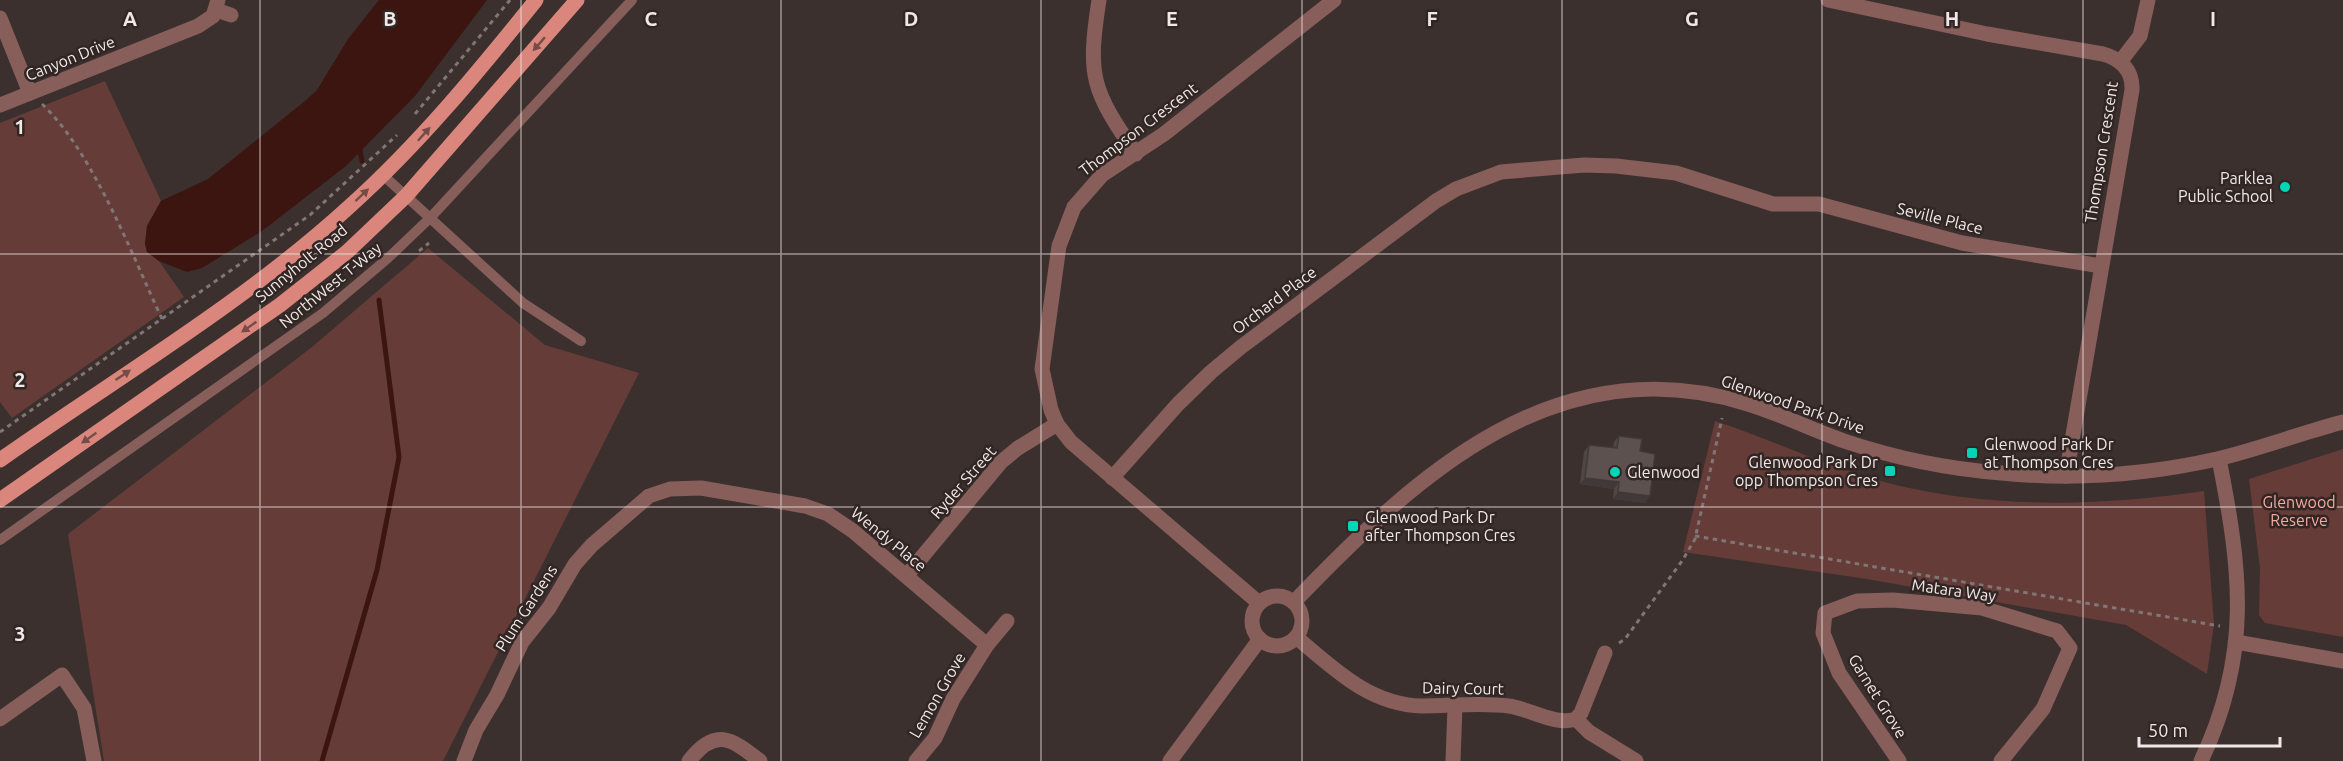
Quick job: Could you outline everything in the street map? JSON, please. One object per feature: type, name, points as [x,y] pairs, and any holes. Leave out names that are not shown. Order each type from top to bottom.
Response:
[{"type":"main road","name":"Sunnyholt Road","points":[[0,460],[252,288],[384,176],[452,103],[536,0]]},
{"type":"main road","name":"Sunnyholt Road","points":[[0,500],[280,305],[347,252],[406,196],[577,0]]},
{"type":"street","points":[[1099,0],[1092,44],[1097,89],[1107,112],[1136,154]]},
{"type":"street","name":"Thompson Crescent","points":[[1259,603],[1071,442],[1057,424],[1045,391],[1042,362],[1063,233],[1074,207],[1092,185],[1136,154],[1334,0]]},
{"type":"street","name":"Thompson Crescent","points":[[1828,0],[1987,34],[2103,54],[2121,62],[2129,73],[2132,90],[2066,476]]},
{"type":"street","points":[[2121,62],[2140,36],[2148,0]]},
{"type":"street","name":"Canyon Drive","points":[[0,105],[198,26],[217,5],[231,15]]},
{"type":"street","points":[[0,18],[30,93]]},
{"type":"street","name":"Orchard Place","points":[[1112,478],[1178,404],[1241,347],[1436,201],[1456,189],[1509,171],[1584,165],[1616,166],[1676,173],[1773,204]]},
{"type":"street","name":"Seville Place","points":[[1773,204],[1819,204],[1962,243],[2101,266]]},
{"type":"street","name":"Glenwood Park Drive","points":[[1294,602],[1376,521],[1479,441],[1521,418],[1593,395],[1640,390],[1708,394],[1749,405],[1846,442],[1909,459],[2000,473],[2066,476],[2151,471],[2219,459],[2343,422]]},
{"type":"street","name":"Ryder Street","points":[[907,575],[1002,462],[1018,448],[1057,424]]},
{"type":"street","points":[[2201,761],[2227,688],[2236,642],[2238,586],[2235,540],[2219,459]]},
{"type":"street","name":"Wendy Place","points":[[649,496],[670,489],[701,488],[817,509],[846,526],[907,575],[987,645]]},
{"type":"street","name":"Plum Gardens","points":[[464,761],[476,730],[497,694],[522,642],[549,608],[575,564],[592,545],[649,496]]},
{"type":"street","points":[[1279,596],[1294,602],[1302,617],[1302,626],[1296,637],[1280,646],[1271,645],[1260,639],[1252,622],[1253,614],[1259,603],[1270,597],[1279,596]]},
{"type":"street","name":"Matara Way","points":[[1825,613],[1857,601],[1893,600],[1982,608],[2057,631],[2070,648],[2043,709],[2001,761]]},
{"type":"street","name":"Garnet Grove","points":[[1825,613],[1823,633],[1839,673],[1899,761]]},
{"type":"street","points":[[987,645],[1007,621]]},
{"type":"street","name":"Dairy Court","points":[[1296,637],[1346,678],[1381,698],[1419,706],[1487,704],[1510,706],[1564,721],[1576,719]]},
{"type":"street","points":[[1170,761],[1260,639]]},
{"type":"street","points":[[2236,642],[2343,661]]},
{"type":"street","name":"Lemon Grove","points":[[916,761],[935,738],[953,699],[987,645]]},
{"type":"street","points":[[1605,652],[1585,705],[1576,719],[1599,738],[1636,761]]},
{"type":"street","points":[[0,719],[62,675],[84,708],[94,761]]},
{"type":"street","points":[[1453,761],[1455,706]]},
{"type":"street","points":[[689,761],[699,748],[717,739],[732,740],[760,761]]},
{"type":"lane","name":"NorthWest T-Way","points":[[0,540],[322,313],[387,260],[431,216],[632,0]]},
{"type":"lane","points":[[384,176],[431,216],[523,303],[581,341]]},
{"type":"path","points":[[413,117],[510,0]]},
{"type":"path","points":[[30,93],[55,116],[97,182],[162,319]]},
{"type":"path","points":[[0,432],[309,215],[398,134]]},
{"type":"path","points":[[1605,652],[1625,639],[1682,561],[1695,536],[1722,418]]},
{"type":"path","points":[[1695,536],[2223,626]]},
{"type":"green space","points":[[105,81],[161,201],[147,226],[145,244],[147,252],[159,261],[184,297],[12,418],[0,402],[0,123]]},
{"type":"green space","points":[[428,248],[545,345],[639,373],[443,761],[104,761],[68,534],[312,347]]},
{"type":"green space","points":[[1715,421],[1873,479],[1934,493],[2050,503],[2127,500],[2204,491],[2214,624],[2207,674],[2126,625],[1867,579],[1683,552]]},
{"type":"green space","name":"Glenwood Reserve","points":[[2343,449],[2343,637],[2265,623],[2259,615],[2260,568],[2249,479]]},
{"type":"shaded area","points":[[379,0],[487,0],[415,96],[346,166],[262,231],[202,268],[187,272],[159,261],[147,252],[145,244],[147,226],[161,201],[208,179],[317,90],[348,39]]},
{"type":"building","name":"Glenwood","points":[[1619,436],[1642,439],[1640,451],[1655,454],[1650,496],[1618,492],[1619,482],[1585,478],[1589,445],[1617,448]]},
{"type":"waterway","points":[[359,145],[362,161]]},
{"type":"waterway","points":[[322,761],[377,570],[399,457],[379,300]]},
{"type":"place","name":"Parklea Public School","points":[[2285,187]]},
{"type":"place","name":"Glenwood Park Dr at Thompson Cres","points":[[1972,453]]},
{"type":"place","name":"Glenwood Park Dr opp Thompson Cres","points":[[1890,471]]},
{"type":"place","name":"Glenwood","points":[[1615,472]]},
{"type":"place","name":"Glenwood Park Dr after Thompson Cres","points":[[1353,526]]}]
